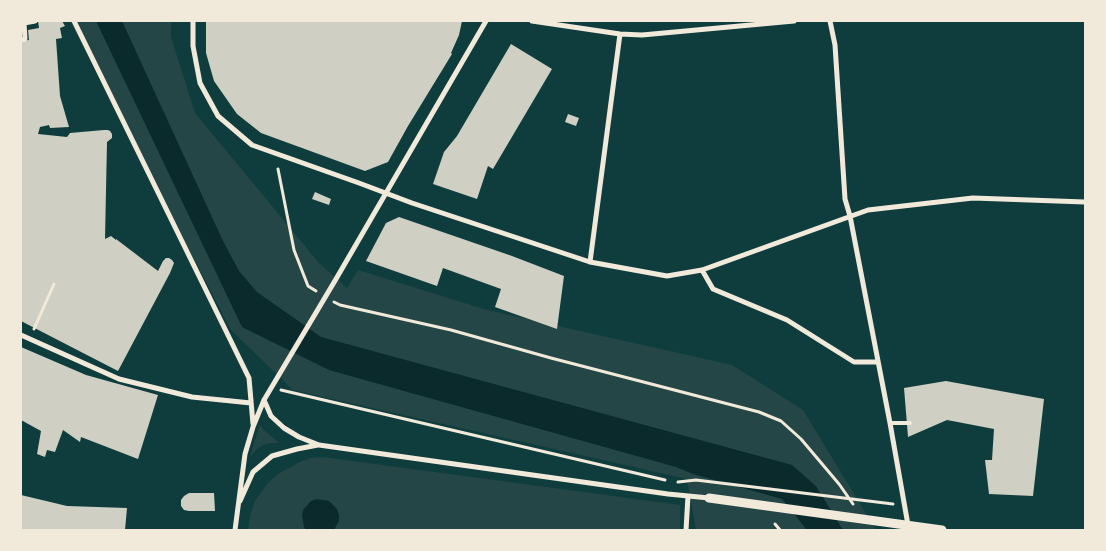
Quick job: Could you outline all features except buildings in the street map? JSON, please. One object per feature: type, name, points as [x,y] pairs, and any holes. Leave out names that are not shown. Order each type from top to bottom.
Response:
[{"type":"street","points":[[23,39],[24,23],[35,21]]},
{"type":"street","points":[[74,21],[249,378],[253,427]]},
{"type":"street","points":[[193,21],[193,46],[200,83],[218,116],[252,145],[386,194],[590,262],[667,276],[702,270],[868,210],[973,198],[1085,202]]},
{"type":"street","points":[[235,530],[245,454],[264,400],[486,21]]},
{"type":"street","points":[[532,21],[620,34],[642,35],[794,21]]},
{"type":"street","points":[[830,21],[835,44],[845,199],[850,216],[908,525]]},
{"type":"street","points":[[590,262],[620,34]]},
{"type":"street","points":[[702,270],[713,289],[787,320],[854,362],[878,362]]},
{"type":"street","points":[[21,335],[119,379],[192,397],[251,403]]},
{"type":"street","points":[[264,400],[271,416],[284,428],[299,437],[319,445],[942,530]]},
{"type":"street","points":[[237,507],[253,472],[272,456],[319,445]]},
{"type":"street","points":[[686,530],[688,496]]},
{"type":"lane","points":[[890,423],[910,423]]},
{"type":"path","points":[[278,169],[294,250],[308,286],[316,291]]},
{"type":"path","points":[[30,338],[54,284]]},
{"type":"path","points":[[332,300],[340,305],[451,330],[759,412],[781,421],[801,439],[839,484],[855,507]]},
{"type":"path","points":[[271,388],[666,480]]},
{"type":"path","points":[[675,482],[696,480],[878,503]]},
{"type":"path","points":[[775,524],[780,530]]},
{"type":"shaded area","points":[[70,21],[171,21],[171,37],[195,113],[319,263],[347,288],[358,270],[487,310],[732,365],[803,410],[876,530],[696,530],[687,479],[293,390],[231,330]]},
{"type":"shaded area","points":[[96,21],[122,21],[223,241],[239,271],[257,292],[321,337],[792,465],[816,486],[843,530],[807,530],[782,499],[693,474],[676,467],[329,370],[242,327]]},
{"type":"shaded area","points":[[260,424],[279,443],[263,445],[250,457]]},
{"type":"shaded area","points":[[323,457],[680,505],[680,530],[248,530],[255,501],[267,484],[278,474],[300,462],[310,458]]},
{"type":"shaded area","points":[[317,499],[329,501],[337,509],[339,521],[334,530],[306,530],[304,527],[303,510],[311,501]]}]
